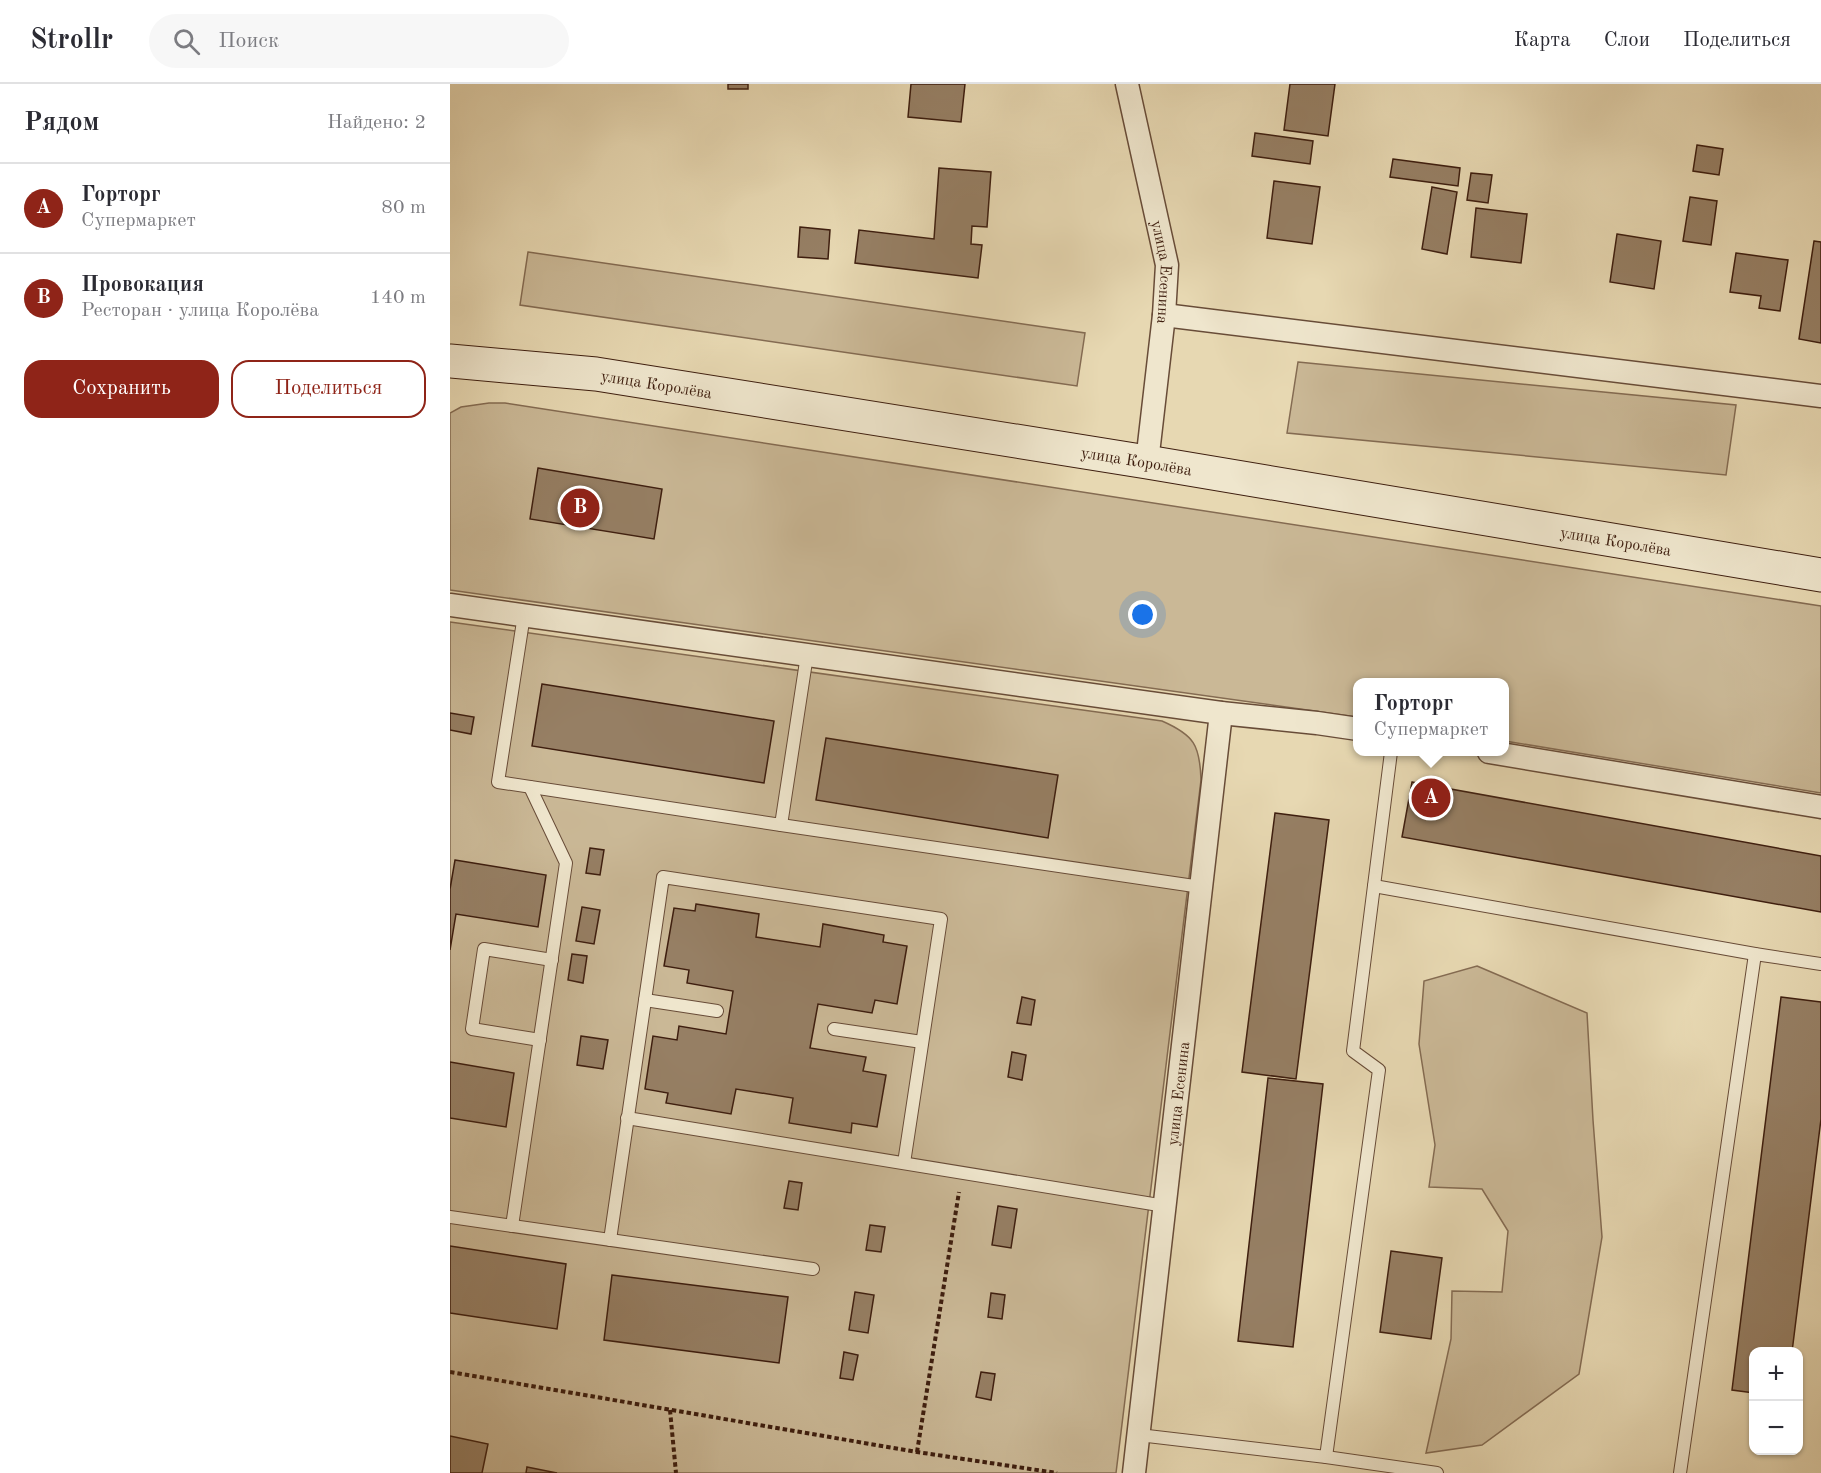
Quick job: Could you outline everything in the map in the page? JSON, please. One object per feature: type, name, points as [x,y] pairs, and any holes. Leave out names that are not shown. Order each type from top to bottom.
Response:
[{"type":"main road","name":"улица Королёва","points":[[450,362],[596,374],[1148,462],[1821,575]]},
{"type":"street","name":"улица Есенина","points":[[1127,84],[1167,265],[1164,315],[1148,462]]},
{"type":"street","points":[[1164,315],[1821,396]]},
{"type":"street","points":[[450,605],[1221,713],[1353,728]]},
{"type":"street","name":"улица Есенина","points":[[1134,1473],[1221,713]]},
{"type":"street","points":[[1509,755],[1821,807]]},
{"type":"lane","points":[[524,615],[498,782],[1201,887]]},
{"type":"lane","points":[[781,825],[807,655]]},
{"type":"lane","points":[[1326,1457],[1379,1070],[1353,1051],[1390,756]]},
{"type":"lane","points":[[512,1226],[567,863],[530,787]]},
{"type":"lane","points":[[610,1240],[663,877],[941,919],[904,1163]]},
{"type":"lane","points":[[1374,886],[1821,964]]},
{"type":"lane","points":[[540,1040],[472,1029],[480,972],[484,949],[552,960]]},
{"type":"lane","points":[[1680,1473],[1755,954]]},
{"type":"lane","points":[[645,1000],[717,1011]]},
{"type":"lane","points":[[834,1029],[922,1042]]},
{"type":"lane","points":[[627,1118],[1165,1206]]},
{"type":"lane","points":[[450,1217],[813,1269]]},
{"type":"lane","points":[[1139,1435],[1326,1457],[1437,1473]]},
{"type":"path","points":[[917,1452],[962,1173]]},
{"type":"path","points":[[450,1372],[917,1452],[1057,1473]]},
{"type":"path","points":[[670,1410],[676,1473]]},
{"type":"shaded area","points":[[528,252],[1085,333],[1077,386],[520,305]]},
{"type":"shaded area","points":[[1298,362],[1736,405],[1726,475],[1287,433]]},
{"type":"shaded area","points":[[505,403],[1821,606],[1821,793],[1509,742],[1509,678],[1353,678],[1353,716],[450,590],[450,413],[461,407]]},
{"type":"shaded area","points":[[450,622],[1162,721],[1181,731],[1193,743],[1199,758],[1201,780],[1116,1473],[450,1473]]},
{"type":"shaded area","points":[[1477,966],[1587,1013],[1602,1237],[1579,1374],[1482,1445],[1426,1453],[1451,1339],[1452,1291],[1502,1292],[1508,1231],[1482,1189],[1429,1187],[1435,1145],[1419,1044],[1424,981]]},
{"type":"building","points":[[728,84],[748,84],[748,89],[728,89]]},
{"type":"building","points":[[911,84],[965,84],[961,122],[908,117]]},
{"type":"building","points":[[1290,84],[1335,84],[1328,136],[1284,130]]},
{"type":"building","points":[[1255,133],[1313,141],[1310,164],[1252,156]]},
{"type":"building","points":[[1697,145],[1723,149],[1719,175],[1693,171]]},
{"type":"building","points":[[1393,159],[1460,168],[1458,186],[1390,177]]},
{"type":"building","points":[[939,168],[991,172],[987,227],[972,226],[971,244],[982,245],[978,278],[855,263],[859,230],[934,239]]},
{"type":"building","points":[[1471,173],[1492,175],[1488,203],[1467,200]]},
{"type":"building","points":[[1274,181],[1320,187],[1312,244],[1267,238]]},
{"type":"building","points":[[1432,187],[1457,192],[1447,254],[1422,249]]},
{"type":"building","points":[[1690,197],[1717,201],[1711,245],[1683,241]]},
{"type":"building","points":[[1476,208],[1527,214],[1521,263],[1471,257]]},
{"type":"building","points":[[800,227],[830,230],[828,259],[798,257]]},
{"type":"building","points":[[1617,234],[1661,241],[1654,289],[1610,282]]},
{"type":"building","points":[[1814,241],[1821,242],[1821,343],[1799,339]]},
{"type":"building","points":[[1736,253],[1788,260],[1780,311],[1759,308],[1761,296],[1730,292]]},
{"type":"building","points":[[538,468],[662,489],[654,539],[530,519]]},
{"type":"building","points":[[542,684],[774,721],[764,783],[532,746]]},
{"type":"building","points":[[450,713],[474,717],[471,734],[450,730]]},
{"type":"building","points":[[826,738],[1058,775],[1048,838],[816,800]]},
{"type":"building","points":[[1412,782],[1821,856],[1821,912],[1402,837]]},
{"type":"building","points":[[1275,813],[1329,820],[1296,1079],[1242,1072]]},
{"type":"building","points":[[590,848],[604,850],[600,875],[586,873]]},
{"type":"building","points":[[455,860],[546,875],[538,927],[456,914],[450,950],[450,889]]},
{"type":"building","points":[[696,904],[759,914],[756,937],[820,947],[823,924],[884,935],[883,942],[907,946],[897,1004],[875,1000],[872,1013],[818,1004],[810,1048],[866,1057],[863,1071],[886,1075],[877,1127],[852,1123],[851,1133],[789,1123],[793,1098],[736,1089],[731,1114],[666,1103],[668,1093],[645,1089],[653,1036],[677,1040],[679,1026],[726,1034],[733,991],[687,983],[689,970],[664,966],[674,908],[695,911]]},
{"type":"building","points":[[582,907],[600,910],[594,944],[576,941]]},
{"type":"building","points":[[572,954],[587,956],[583,983],[568,980]]},
{"type":"building","points":[[1022,997],[1035,1000],[1031,1025],[1017,1023]]},
{"type":"building","points":[[1781,997],[1821,1002],[1821,1119],[1793,1347],[1749,1347],[1749,1392],[1732,1390]]},
{"type":"building","points":[[581,1036],[608,1040],[603,1069],[577,1065]]},
{"type":"building","points":[[1012,1052],[1026,1055],[1022,1080],[1008,1077]]},
{"type":"building","points":[[450,1062],[514,1073],[506,1127],[450,1118]]},
{"type":"building","points":[[1268,1078],[1323,1084],[1293,1347],[1238,1341]]},
{"type":"building","points":[[789,1181],[802,1183],[798,1210],[784,1208]]},
{"type":"building","points":[[998,1206],[1017,1209],[1011,1248],[992,1245]]},
{"type":"building","points":[[870,1225],[885,1227],[881,1252],[866,1250]]},
{"type":"building","points":[[450,1246],[566,1264],[557,1329],[450,1313]]},
{"type":"building","points":[[1391,1251],[1442,1258],[1431,1339],[1380,1332]]},
{"type":"building","points":[[612,1275],[788,1297],[779,1363],[604,1340]]},
{"type":"building","points":[[855,1292],[874,1295],[868,1333],[849,1330]]},
{"type":"building","points":[[991,1293],[1005,1295],[1002,1319],[988,1317]]},
{"type":"building","points":[[844,1352],[858,1355],[853,1380],[840,1378]]},
{"type":"building","points":[[981,1372],[995,1374],[991,1400],[976,1397]]},
{"type":"building","points":[[450,1436],[488,1444],[482,1473],[450,1473]]},
{"type":"building","points":[[527,1467],[557,1473],[526,1473]]},
{"type":"place","name":"Провокация","points":[[580,508]]},
{"type":"place","name":"Горторг","points":[[1431,798]]}]
